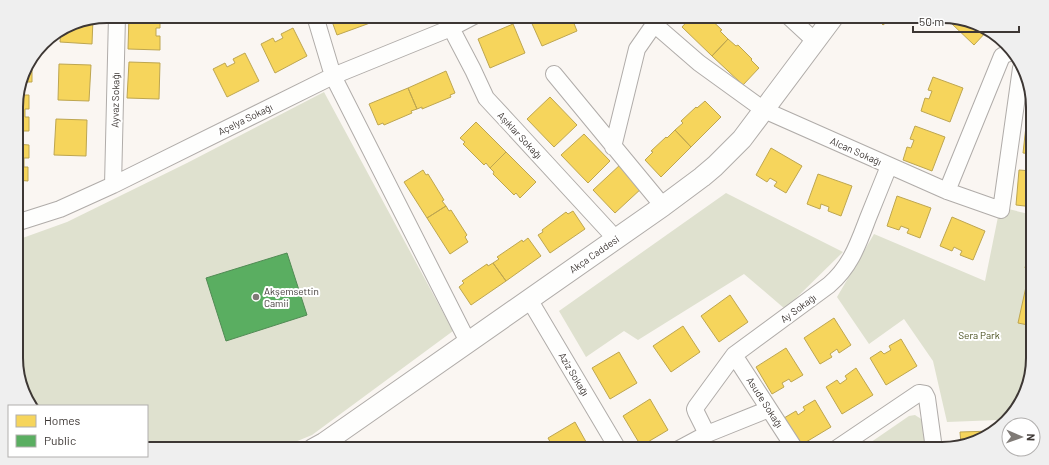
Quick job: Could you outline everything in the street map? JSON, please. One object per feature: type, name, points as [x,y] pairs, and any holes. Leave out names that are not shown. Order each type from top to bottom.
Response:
[{"type":"main road","name":"Akça Caddesi","points":[[324,442],[616,239],[702,177],[742,139],[829,23]]},
{"type":"street","name":"Ayvaz Sokağı","points":[[113,185],[117,23]]},
{"type":"street","points":[[317,23],[333,76],[468,342]]},
{"type":"street","name":"Açelya Sokağı","points":[[23,221],[60,209],[113,185],[333,76],[446,23]]},
{"type":"street","name":"Aşıklar Sokağı","points":[[449,23],[486,98],[616,239]]},
{"type":"street","points":[[613,147],[637,49],[655,23]]},
{"type":"street","name":"Alcan Sokağı","points":[[660,23],[699,63],[764,110],[947,191],[1001,210],[1020,75]]},
{"type":"street","points":[[796,23],[815,41]]},
{"type":"street","points":[[947,191],[1002,56],[1007,54]]},
{"type":"street","points":[[554,74],[663,206]]},
{"type":"street","name":"Ay Sokağı","points":[[707,434],[695,409],[734,356],[830,286],[838,278],[850,262],[889,166]]},
{"type":"street","name":"Aziz Sokağı","points":[[529,299],[614,442]]},
{"type":"street","name":"Asude Sokağı","points":[[734,356],[790,442]]},
{"type":"street","points":[[846,442],[917,393],[925,394],[927,398],[933,442]]},
{"type":"street","points":[[692,442],[707,434],[769,409]]},
{"type":"green space","points":[[324,92],[453,331],[312,435],[295,442],[148,442],[148,405],[37,405],[29,390],[23,358],[23,238],[67,222],[187,163]]},
{"type":"green space","points":[[726,193],[843,252],[785,309],[744,274],[638,340],[624,331],[586,357],[559,311]]},
{"type":"green space","name":"Sera Park","points":[[1000,207],[1026,213],[1025,369],[1022,385],[1015,400],[1009,409],[998,420],[947,422],[933,361],[904,319],[869,344],[837,297],[874,234],[985,281]]},
{"type":"green space","points":[[915,415],[923,422],[925,442],[871,442],[909,416]]},
{"type":"building: Homes","points":[[129,23],[160,23],[160,28],[156,28],[156,36],[160,36],[160,50],[128,49]]},
{"type":"building: Homes","points":[[333,23],[370,23],[337,35]]},
{"type":"building: Homes","points":[[532,23],[574,23],[577,31],[542,46]]},
{"type":"building: Homes","points":[[686,23],[714,23],[722,30],[720,31],[728,39],[712,56],[682,27]]},
{"type":"building: Homes","points":[[513,24],[525,53],[490,68],[478,39]]},
{"type":"building: Homes","points":[[952,24],[969,27],[984,34],[974,45]]},
{"type":"building: Homes","points":[[93,25],[92,44],[60,42],[60,37],[75,29]]},
{"type":"building: Homes","points":[[293,28],[307,56],[275,73],[261,44],[273,38],[275,42],[283,38],[281,34]]},
{"type":"building: Homes","points":[[728,39],[736,46],[738,45],[759,68],[743,85],[712,56]]},
{"type":"building: Homes","points":[[245,53],[259,81],[227,97],[213,69],[225,63],[227,67],[235,63],[233,59]]},
{"type":"building: Homes","points":[[129,62],[160,63],[159,99],[127,98]]},
{"type":"building: Homes","points":[[59,64],[91,65],[89,101],[58,100]]},
{"type":"building: Homes","points":[[32,70],[32,82],[27,82]]},
{"type":"building: Homes","points":[[446,71],[455,93],[450,95],[451,97],[422,109],[422,107],[417,109],[408,88]]},
{"type":"building: Homes","points":[[933,77],[963,88],[950,122],[921,111],[925,98],[929,99],[932,91],[928,90]]},
{"type":"building: Homes","points":[[408,88],[417,109],[411,111],[412,113],[384,125],[383,123],[378,125],[369,104]]},
{"type":"building: Homes","points":[[24,95],[29,95],[29,109],[25,109],[25,117],[29,117],[29,131],[23,131]]},
{"type":"building: Homes","points":[[550,97],[577,125],[554,147],[527,119]]},
{"type":"building: Homes","points":[[705,101],[721,117],[691,147],[675,130],[683,123],[681,121]]},
{"type":"building: Homes","points":[[56,119],[87,120],[86,156],[54,155]]},
{"type":"building: Homes","points":[[476,122],[506,152],[490,168],[486,163],[484,165],[463,144],[465,142],[460,138]]},
{"type":"building: Homes","points":[[915,126],[945,137],[932,171],[903,160],[907,147],[911,148],[914,140],[910,139]]},
{"type":"building: Homes","points":[[1026,126],[1026,153],[1023,153]]},
{"type":"building: Homes","points":[[675,130],[691,147],[661,177],[645,160],[653,152],[651,151]]},
{"type":"building: Homes","points":[[584,134],[610,161],[588,183],[561,155]]},
{"type":"building: Homes","points":[[23,145],[29,145],[29,158],[24,158],[24,167],[28,167],[28,181],[23,181]]},
{"type":"building: Homes","points":[[771,148],[802,166],[786,193],[774,186],[777,182],[770,178],[767,182],[756,175]]},
{"type":"building: Homes","points":[[506,152],[536,182],[520,198],[516,193],[514,195],[493,174],[494,172],[490,168]]},
{"type":"building: Homes","points":[[621,164],[643,187],[615,213],[593,190]]},
{"type":"building: Homes","points":[[423,170],[426,175],[428,174],[446,206],[427,218],[404,182]]},
{"type":"building: Homes","points":[[1019,170],[1026,171],[1026,206],[1016,205]]},
{"type":"building: Homes","points":[[818,174],[852,186],[841,216],[828,211],[829,207],[821,204],[820,209],[807,204]]},
{"type":"building: Homes","points":[[897,196],[931,208],[920,238],[907,233],[909,229],[901,226],[899,230],[887,226]]},
{"type":"building: Homes","points":[[446,206],[449,211],[451,210],[467,235],[465,237],[468,242],[450,254],[427,218]]},
{"type":"building: Homes","points":[[573,211],[585,229],[550,253],[538,235],[543,232],[542,230],[566,212],[568,214]]},
{"type":"building: Homes","points":[[952,217],[985,231],[973,260],[960,255],[962,251],[954,247],[952,251],[940,246]]},
{"type":"building: Homes","points":[[528,238],[541,256],[506,281],[493,263],[499,259],[497,257],[522,240],[523,242]]},
{"type":"building: Homes","points":[[493,263],[506,281],[471,305],[459,287],[464,283],[462,281],[487,264],[488,266]]},
{"type":"building: Homes","points":[[1026,287],[1026,325],[1018,323]]},
{"type":"building: Homes","points":[[730,295],[748,322],[719,342],[701,316]]},
{"type":"building: Homes","points":[[834,318],[851,345],[839,353],[837,349],[830,354],[832,357],[820,364],[804,338]]},
{"type":"building: Homes","points":[[683,326],[700,352],[671,372],[653,346]]},
{"type":"building: Homes","points":[[901,339],[917,366],[886,385],[870,358],[881,351],[884,354],[891,350],[889,346]]},
{"type":"building: Homes","points":[[786,348],[803,375],[791,382],[789,379],[782,383],[784,387],[772,394],[756,367]]},
{"type":"building: Homes","points":[[619,352],[637,383],[610,399],[592,368]]},
{"type":"building: Homes","points":[[856,368],[873,395],[842,414],[826,387],[837,380],[840,384],[847,379],[845,376]]},
{"type":"building: Homes","points":[[650,399],[668,430],[648,442],[639,442],[623,416]]},
{"type":"building: Homes","points":[[815,400],[831,427],[806,442],[799,442],[784,418],[796,411],[798,415],[805,410],[803,407]]},
{"type":"building: Homes","points":[[575,422],[586,442],[550,442],[548,438]]},
{"type":"building: Homes","points":[[983,431],[969,438],[961,440],[960,432]]},
{"type":"building: Public","name":"Akşemsettin Camii","points":[[287,253],[307,315],[226,341],[206,278]]},
{"type":"place","name":"Akşemsettin Camii","points":[[256,297]]}]
